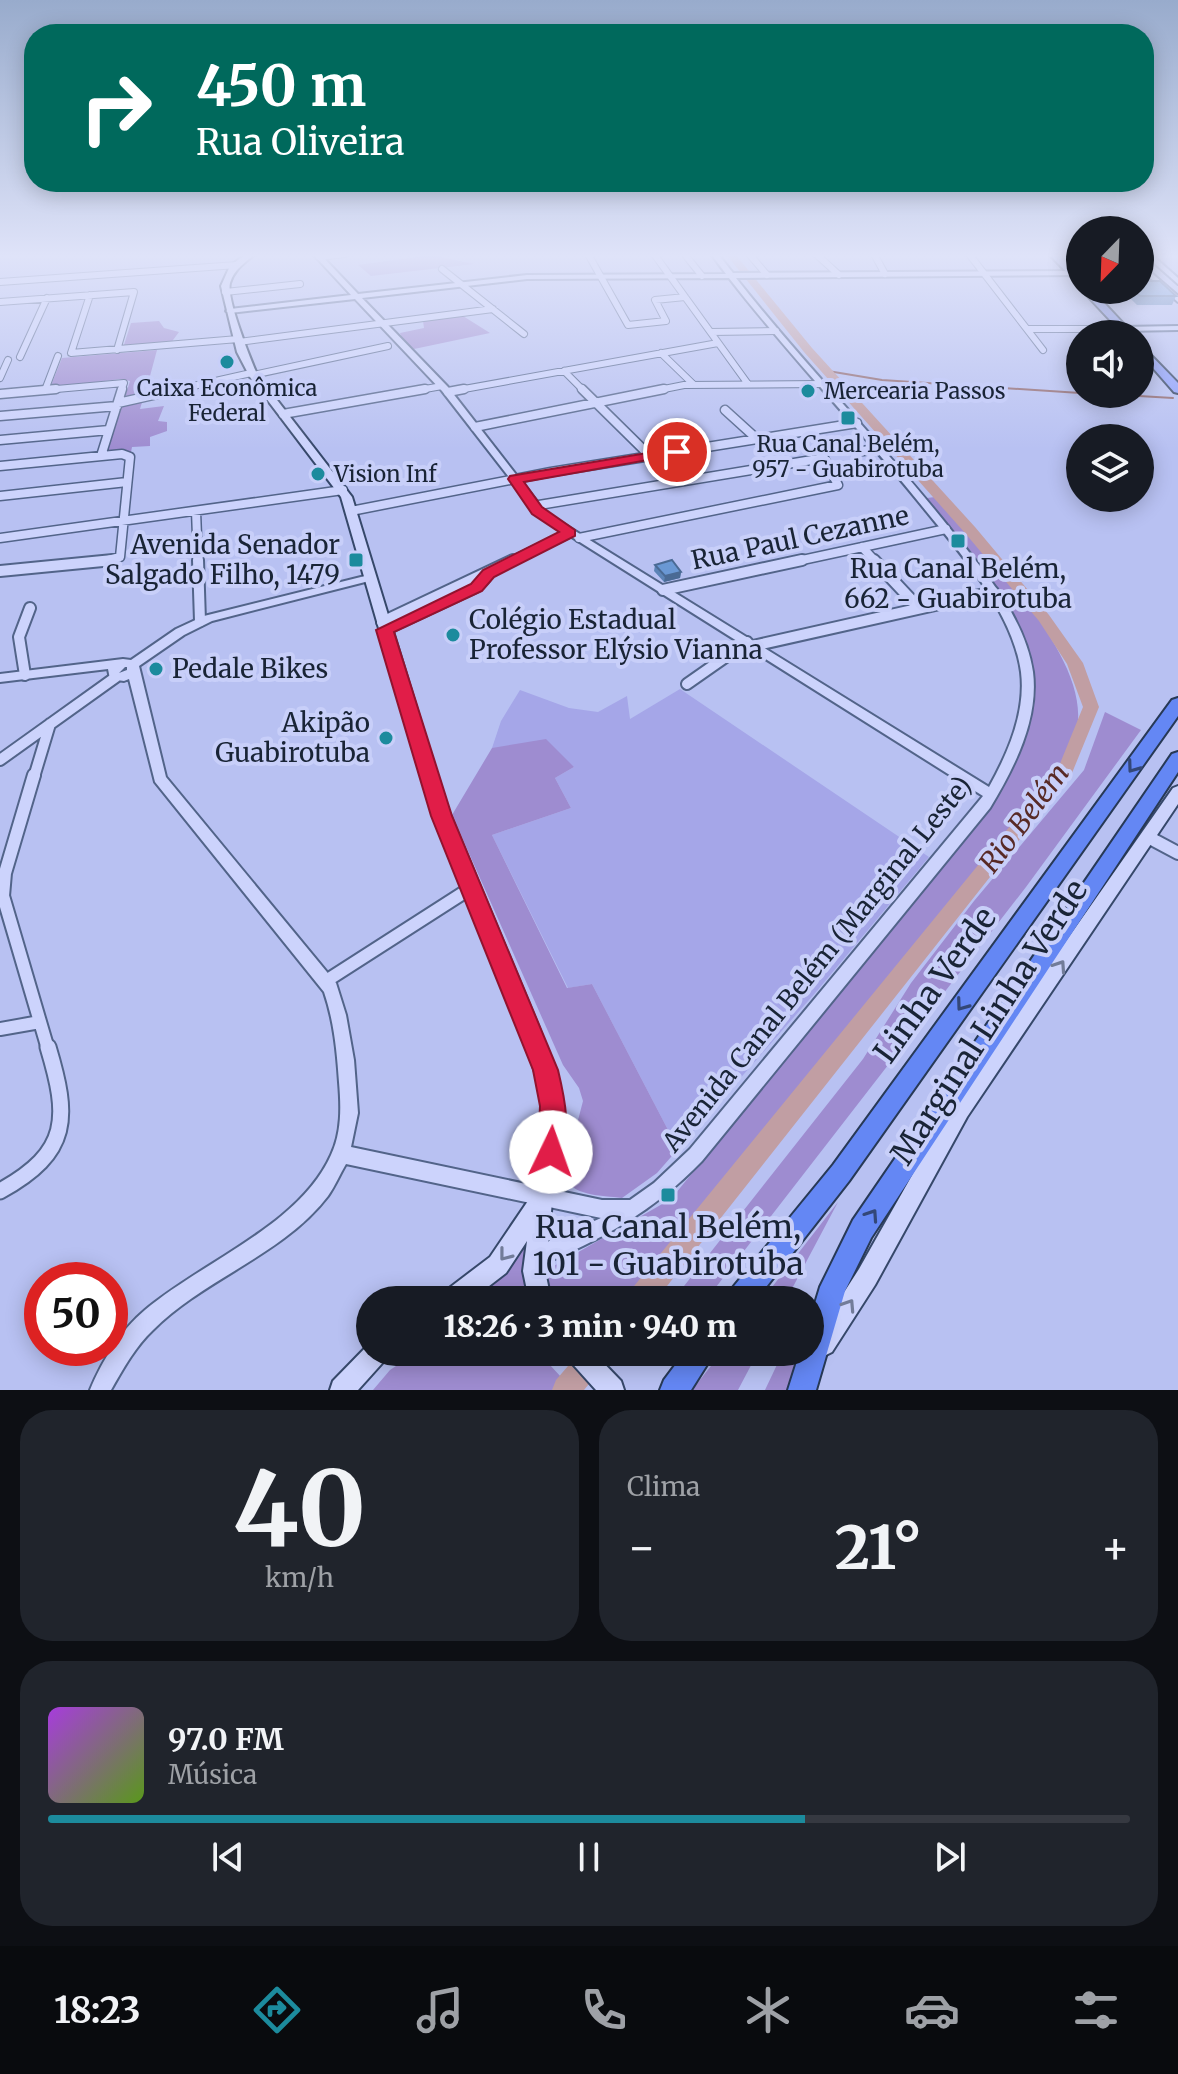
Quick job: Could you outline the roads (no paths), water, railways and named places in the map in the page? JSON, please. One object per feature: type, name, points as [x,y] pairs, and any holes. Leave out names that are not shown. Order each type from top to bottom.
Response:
[{"type":"highway","name":"Linha Verde","points":[[750,1286],[847,1166],[1178,704]]},
{"type":"highway","points":[[804,1380],[833,1287],[862,1229],[1178,758]]},
{"type":"highway","points":[[674,1390],[692,1366]]},
{"type":"main road","points":[[232,319],[252,374],[343,490],[433,790],[530,1028],[550,1088],[554,1124],[536,1257],[536,1286]]},
{"type":"main road","points":[[1154,363],[1178,390]]},
{"type":"main road","name":"Marginal Linha Verde","points":[[804,1380],[867,1277],[960,1110],[1178,792]]},
{"type":"main road","points":[[470,1286],[498,1265],[544,1196]]},
{"type":"main road","points":[[342,1390],[364,1366]]},
{"type":"main road","points":[[590,1366],[612,1390]]},
{"type":"street","points":[[20,357],[37,319]]},
{"type":"street","points":[[82,319],[71,353],[238,341],[419,319]]},
{"type":"street","points":[[117,350],[126,319]]},
{"type":"street","points":[[375,319],[445,389],[533,506],[574,536],[991,795]]},
{"type":"street","points":[[505,319],[524,334]]},
{"type":"street","points":[[625,319],[628,325],[666,321],[665,319]]},
{"type":"street","points":[[701,319],[748,384]]},
{"type":"street","name":"Avenida Canal Belém (Marginal Leste)","points":[[536,1257],[602,1229],[667,1184],[696,1155],[991,795],[1016,740],[1028,685],[1021,647],[993,592],[880,448],[767,319]]},
{"type":"street","points":[[1020,319],[1043,350]]},
{"type":"street","points":[[1154,329],[1178,328]]},
{"type":"street","points":[[1028,329],[1066,330]]},
{"type":"street","points":[[711,332],[776,331]]},
{"type":"street","points":[[283,414],[564,371],[718,343]]},
{"type":"street","points":[[0,416],[117,404],[314,363],[334,355],[388,346]]},
{"type":"street","points":[[661,353],[693,384]]},
{"type":"street","points":[[45,390],[58,356]]},
{"type":"street","points":[[0,378],[8,360]]},
{"type":"street","points":[[564,371],[650,456]]},
{"type":"street","points":[[0,394],[124,383],[101,456]]},
{"type":"street","points":[[475,427],[684,385],[822,384]]},
{"type":"street","points":[[684,385],[693,394]]},
{"type":"street","points":[[725,410],[757,439]]},
{"type":"street","points":[[351,511],[515,479],[857,423]]},
{"type":"street","points":[[0,440],[109,430]]},
{"type":"street","points":[[863,451],[880,448]]},
{"type":"street","points":[[0,466],[127,455],[121,556],[118,559],[0,571]]},
{"type":"street","points":[[383,626],[476,587],[489,573],[574,536],[838,485],[824,458],[533,506]]},
{"type":"street","points":[[0,496],[127,482]]},
{"type":"street","points":[[0,538],[343,490]]},
{"type":"street","points":[[196,511],[200,621]]},
{"type":"street","name":"Rua Paul Cezanne","points":[[663,590],[946,529]]},
{"type":"street","points":[[862,547],[919,608]]},
{"type":"street","points":[[0,760],[116,677],[112,672],[129,667],[200,621],[242,607],[369,578]]},
{"type":"street","points":[[687,684],[750,644],[993,592]]},
{"type":"street","points":[[25,675],[19,637],[30,608]]},
{"type":"street","points":[[0,678],[129,667]]},
{"type":"street","points":[[100,1390],[141,1327],[167,1305],[298,1215],[329,1180],[342,1154],[350,1125],[352,1096],[337,1006],[326,981],[160,779],[129,667]]},
{"type":"street","points":[[0,1191],[38,1165],[50,1151],[62,1127],[64,1104],[9,921],[3,885],[50,724]]},
{"type":"street","points":[[1148,837],[1178,853]]},
{"type":"street","points":[[326,981],[471,888]]},
{"type":"street","points":[[0,1029],[40,1022]]},
{"type":"street","points":[[342,1154],[602,1209],[633,1209]]},
{"type":"waterway","name":"Rio Belém","points":[[650,1286],[1066,769],[1091,707],[1075,663],[1044,618],[783,319]]},
{"type":"waterway","points":[[828,371],[882,380],[1066,392]]},
{"type":"waterway","points":[[1154,397],[1173,398]]},
{"type":"waterway","name":"Rio Belém","points":[[566,1390],[586,1366]]},
{"type":"place","name":"Caixa Econômica Federal","points":[[227,362]]},
{"type":"place","name":"Mercearia Passos","points":[[808,391]]},
{"type":"place","name":"Rua Canal Belém, 957 - Guabirotuba","points":[[848,418]]},
{"type":"place","name":"Vision Inf","points":[[318,474]]},
{"type":"place","name":"Rua Canal Belém, 662 - Guabirotuba","points":[[958,541]]},
{"type":"place","name":"Avenida Senador Salgado Filho, 1479","points":[[356,560]]},
{"type":"place","name":"Colégio Estadual Professor Elýsio Vianna","points":[[453,635]]},
{"type":"place","name":"Pedale Bikes","points":[[156,669]]},
{"type":"place","name":"Akipão Guabirotuba","points":[[386,738]]},
{"type":"place","name":"Rua Canal Belém, 101 - Guabirotuba","points":[[668,1195]]}]
